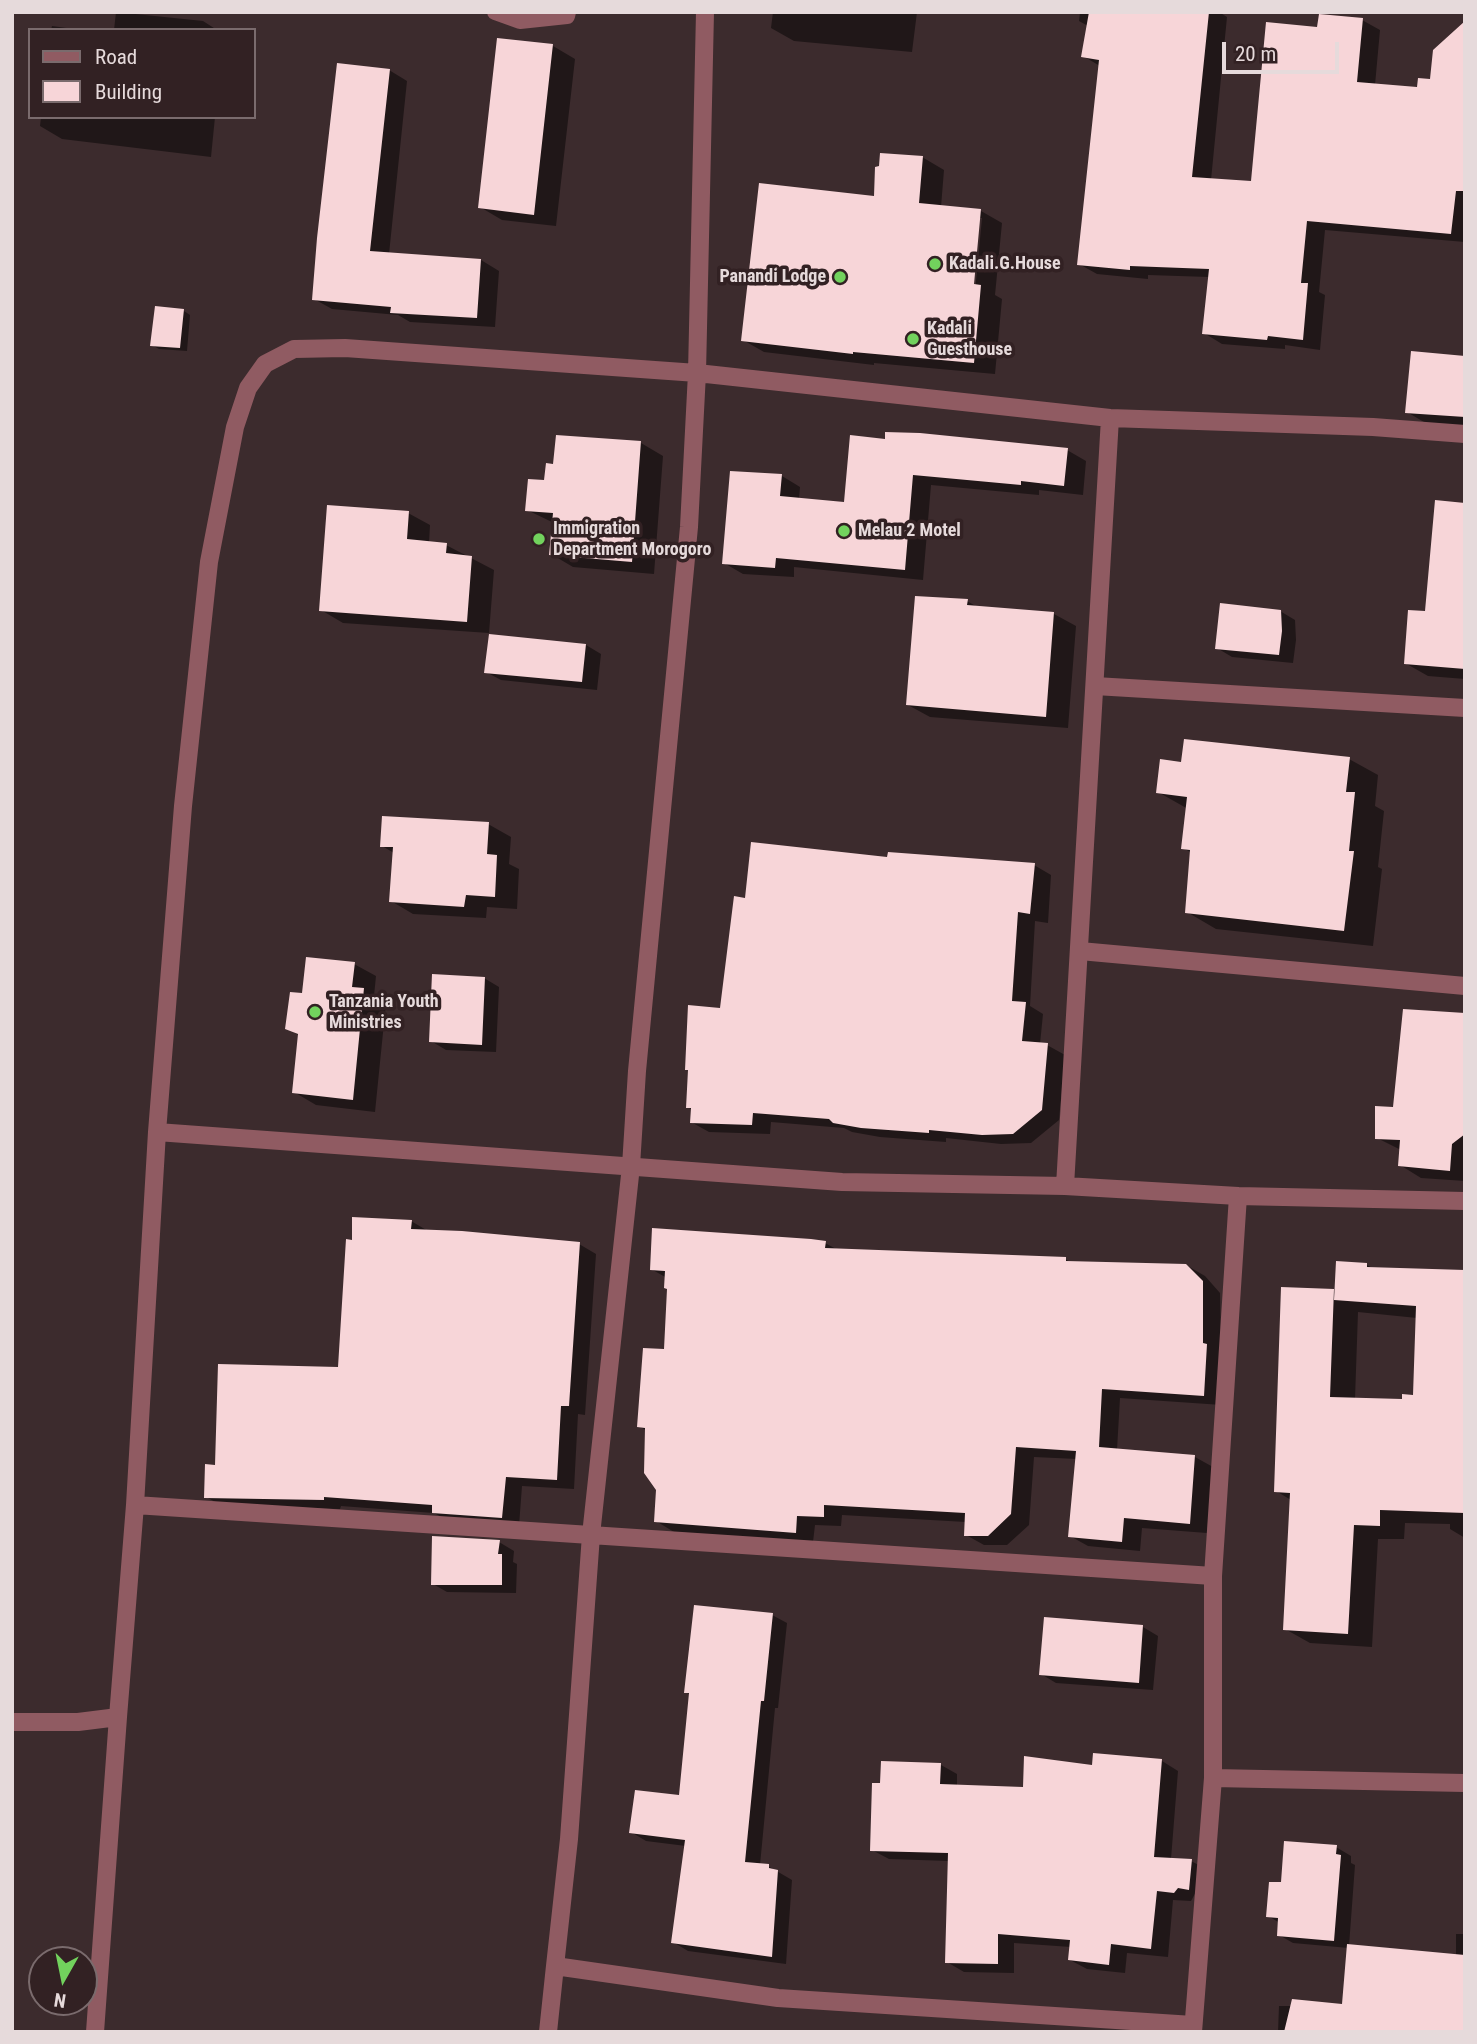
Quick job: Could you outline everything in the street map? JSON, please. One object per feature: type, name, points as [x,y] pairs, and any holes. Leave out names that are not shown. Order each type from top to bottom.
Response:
[{"type":"street","points":[[548,2032],[569,1839],[591,1535],[631,1166],[636,1071],[689,527],[697,373],[705,12]]},
{"type":"street","points":[[95,2032],[135,1505],[157,1132],[183,806],[207,575],[235,427],[247,388],[265,364],[294,349],[345,348],[697,373],[1110,418],[1373,427],[1465,434]]},
{"type":"street","points":[[1065,1186],[1110,418]]},
{"type":"street","points":[[1095,686],[1465,708]]},
{"type":"street","points":[[1080,951],[1465,986]]},
{"type":"street","points":[[157,1132],[842,1182],[1065,1186],[1238,1196],[1465,1201]]},
{"type":"street","points":[[555,1966],[778,1998],[1193,2029],[1213,1778],[1213,1576],[1238,1196]]},
{"type":"street","points":[[135,1505],[1213,1576]]},
{"type":"street","points":[[12,1722],[78,1722],[118,1717]]},
{"type":"street","points":[[1213,1778],[1465,1783]]},
{"type":"lane","points":[[495,12],[520,21],[567,16],[568,12]]},
{"type":"building","points":[[1089,12],[1209,12],[1192,177],[1251,181],[1266,22],[1317,27],[1319,14],[1363,18],[1357,82],[1417,87],[1418,78],[1430,79],[1433,50],[1465,21],[1465,191],[1456,191],[1451,234],[1307,221],[1301,283],[1308,283],[1303,340],[1268,336],[1267,340],[1202,334],[1209,269],[1130,266],[1130,270],[1077,265],[1099,60],[1081,57]]},
{"type":"building","points":[[497,38],[553,44],[534,215],[478,208]]},
{"type":"building","points":[[337,63],[390,69],[370,251],[481,259],[477,318],[390,313],[391,307],[312,300]]},
{"type":"building","points":[[880,153],[923,156],[919,203],[981,209],[974,284],[981,285],[974,363],[853,354],[741,341],[759,183],[874,196],[875,167],[879,166]]},
{"type":"building","points":[[155,306],[184,309],[180,348],[150,346]]},
{"type":"building","points":[[1411,351],[1465,356],[1465,417],[1405,413]]},
{"type":"building","points":[[885,432],[1068,448],[1064,486],[1021,481],[1021,485],[913,475],[905,570],[776,558],[775,568],[722,564],[730,471],[782,474],[780,496],[844,502],[850,435],[885,439]]},
{"type":"building","points":[[556,435],[641,441],[632,562],[549,555],[553,513],[525,511],[528,479],[544,480],[546,463],[553,464]]},
{"type":"building","points":[[1435,500],[1465,503],[1465,669],[1404,664],[1408,610],[1425,611]]},
{"type":"building","points":[[327,505],[409,511],[407,539],[447,543],[446,553],[472,556],[467,622],[319,611]]},
{"type":"building","points":[[915,596],[968,599],[967,605],[1054,612],[1046,717],[906,705]]},
{"type":"building","points":[[1220,603],[1281,610],[1279,655],[1215,649]]},
{"type":"building","points":[[489,634],[586,644],[582,682],[484,673]]},
{"type":"building","points":[[1184,739],[1350,757],[1346,792],[1355,792],[1349,851],[1354,851],[1344,931],[1185,913],[1190,850],[1181,849],[1187,797],[1156,793],[1160,759],[1181,762]]},
{"type":"building","points":[[382,816],[489,822],[487,854],[497,855],[495,897],[466,895],[464,907],[389,902],[393,847],[380,847]]},
{"type":"building","points":[[751,842],[887,857],[888,852],[1035,863],[1030,914],[1018,912],[1012,1001],[1026,1002],[1022,1041],[1048,1043],[1042,1110],[1013,1134],[982,1135],[929,1130],[929,1133],[861,1128],[833,1123],[829,1119],[753,1113],[752,1125],[690,1123],[691,1108],[686,1108],[688,1070],[685,1070],[688,1005],[720,1008],[734,896],[745,898]]},
{"type":"building","points":[[306,957],[355,962],[352,987],[364,988],[353,1100],[292,1093],[298,1034],[285,1029],[290,992],[302,993]]},
{"type":"building","points":[[432,974],[485,977],[482,1045],[429,1042]]},
{"type":"building","points":[[1403,1009],[1465,1013],[1465,1134],[1452,1144],[1450,1171],[1398,1166],[1400,1140],[1375,1139],[1375,1106],[1393,1107]]},
{"type":"building","points":[[352,1217],[412,1220],[411,1229],[580,1242],[569,1406],[561,1406],[557,1480],[506,1477],[502,1518],[432,1513],[432,1505],[324,1497],[324,1500],[204,1498],[205,1464],[215,1465],[218,1364],[338,1367],[346,1239],[352,1240]]},
{"type":"building","points":[[652,1228],[811,1239],[826,1241],[825,1248],[1066,1257],[1066,1261],[1186,1264],[1203,1281],[1203,1343],[1207,1344],[1204,1396],[1102,1389],[1099,1447],[1195,1455],[1190,1524],[1124,1518],[1122,1542],[1068,1537],[1076,1451],[1016,1447],[1011,1514],[988,1536],[964,1536],[965,1513],[824,1505],[824,1517],[797,1516],[796,1533],[654,1522],[656,1490],[644,1473],[645,1428],[637,1427],[643,1348],[664,1349],[667,1289],[664,1288],[665,1271],[650,1270]]},
{"type":"building","points":[[1336,1261],[1367,1263],[1367,1267],[1465,1270],[1465,1513],[1380,1510],[1380,1526],[1354,1525],[1348,1634],[1283,1630],[1290,1493],[1274,1492],[1281,1287],[1334,1289],[1330,1397],[1402,1399],[1402,1394],[1413,1395],[1416,1306],[1334,1300]]},
{"type":"building","points":[[432,1536],[500,1540],[498,1554],[502,1554],[502,1585],[431,1585]]},
{"type":"building","points":[[694,1605],[773,1613],[745,1862],[769,1864],[769,1868],[778,1870],[772,1957],[671,1943],[685,1840],[629,1833],[635,1790],[679,1795],[689,1693],[684,1693]]},
{"type":"building","points":[[1044,1617],[1143,1625],[1139,1683],[1039,1675]]},
{"type":"building","points":[[1093,1753],[1162,1759],[1154,1857],[1192,1859],[1189,1890],[1178,1888],[1174,1893],[1157,1891],[1151,1949],[1111,1944],[1109,1965],[1068,1960],[1070,1940],[998,1934],[998,1964],[945,1963],[948,1853],[870,1851],[872,1783],[880,1783],[881,1761],[941,1763],[940,1784],[1023,1787],[1024,1756],[1092,1765]]},
{"type":"building","points":[[1284,1841],[1337,1845],[1336,1854],[1341,1855],[1334,1941],[1277,1936],[1278,1918],[1266,1917],[1269,1882],[1281,1882]]},
{"type":"building","points":[[1347,1944],[1465,1955],[1465,2032],[1284,2032],[1292,1999],[1342,2004]]},
{"type":"place","name":"Kadali.G.House","points":[[935,264]]},
{"type":"place","name":"Panandi Lodge","points":[[840,277]]},
{"type":"place","name":"Kadali Guesthouse","points":[[913,339]]},
{"type":"place","name":"Melau 2 Motel","points":[[844,531]]},
{"type":"place","name":"Immigration Department Morogoro","points":[[539,539]]},
{"type":"place","name":"Tanzania Youth Ministries","points":[[315,1012]]}]
